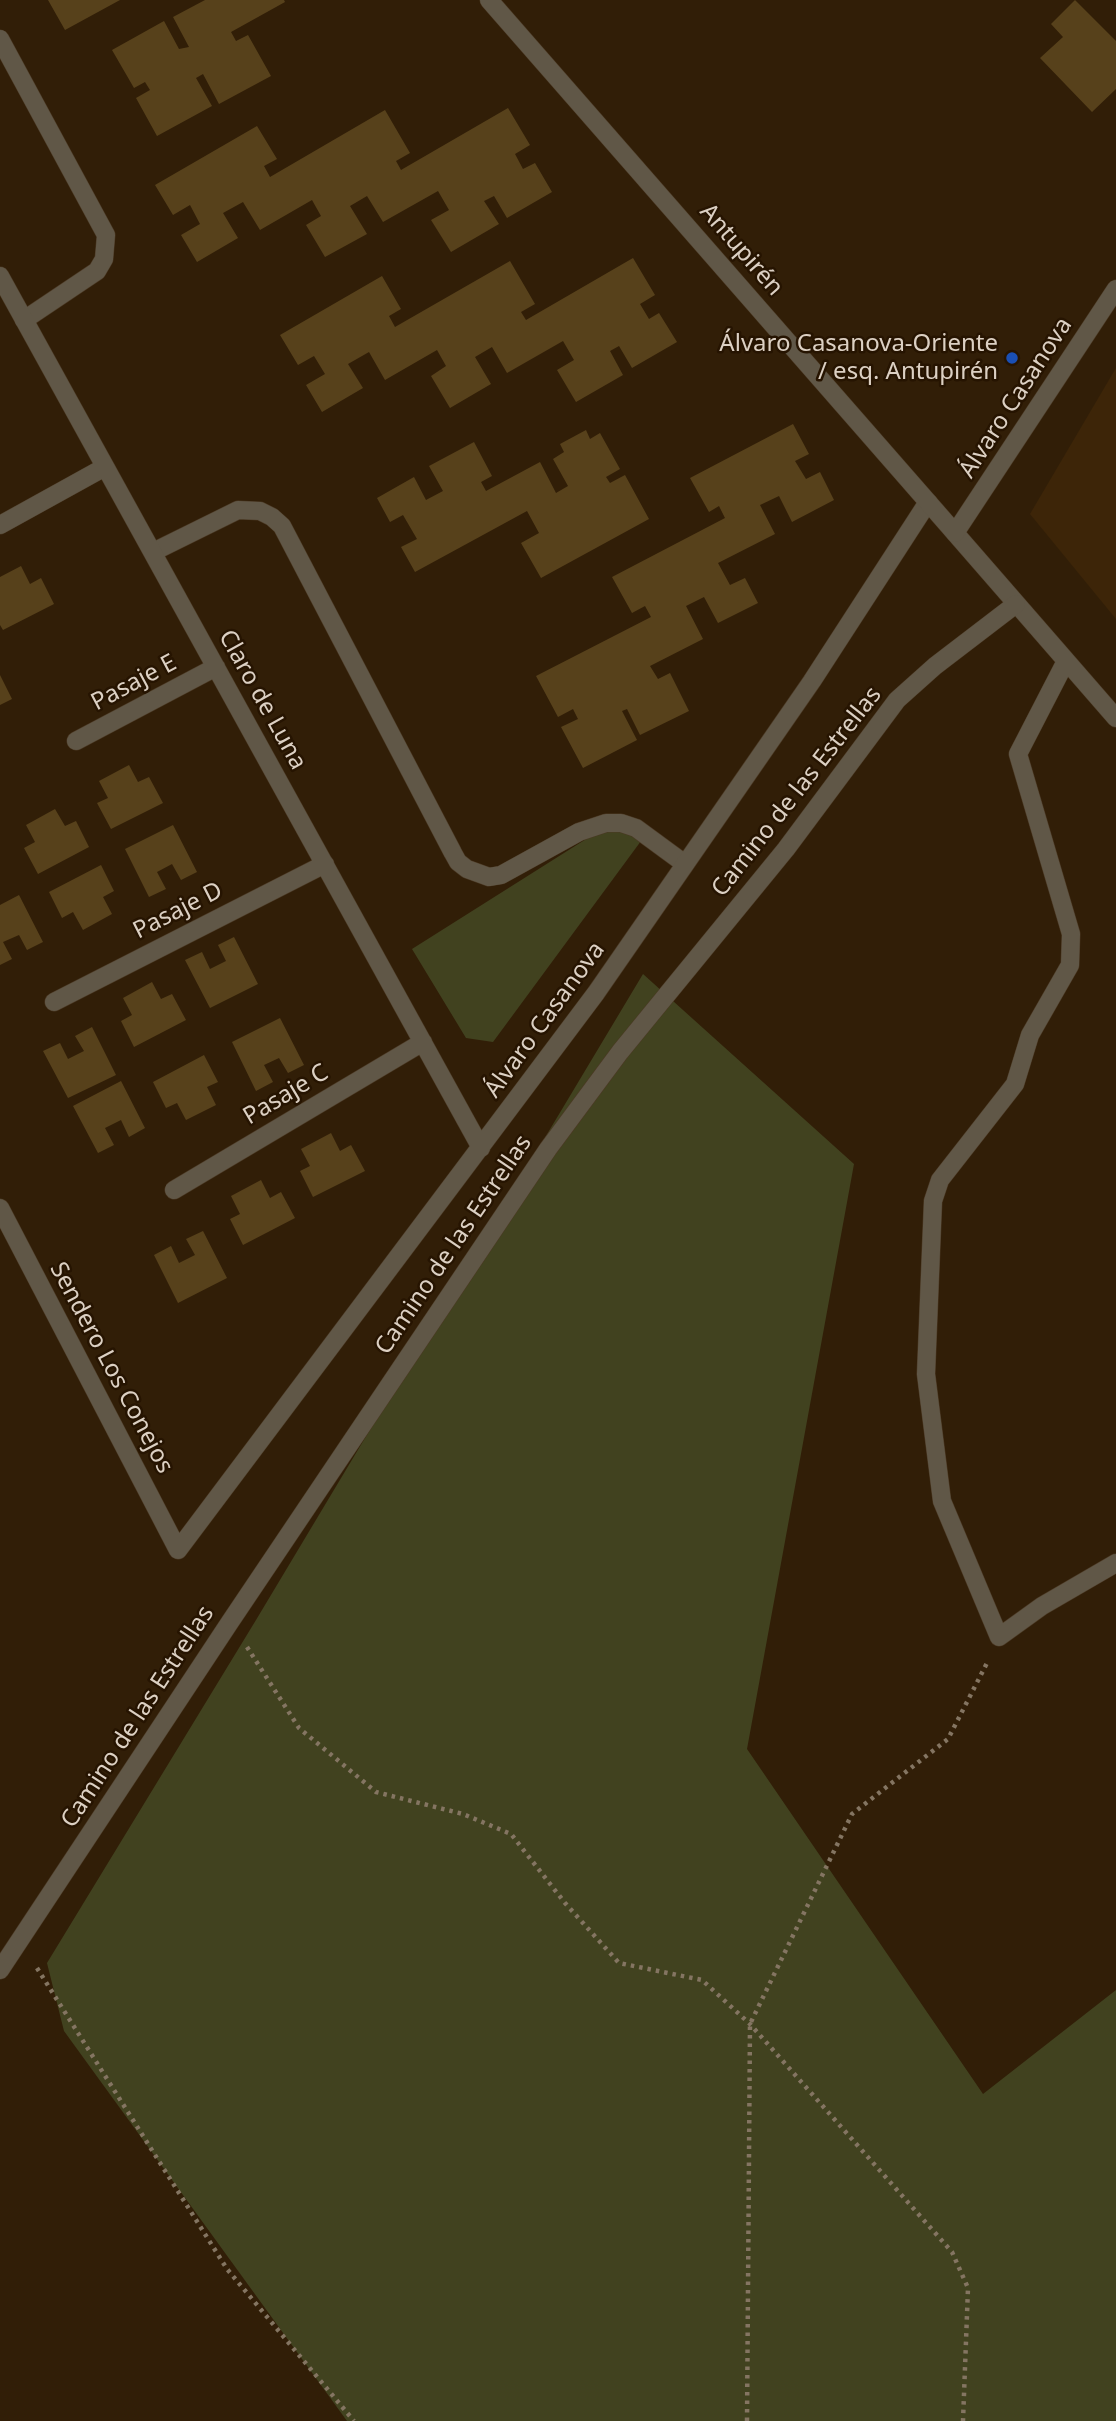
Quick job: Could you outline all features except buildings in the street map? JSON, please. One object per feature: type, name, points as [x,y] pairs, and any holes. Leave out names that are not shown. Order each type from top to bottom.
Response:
[{"type":"street","name":"Antupirén","points":[[489,0],[1116,718]]},
{"type":"street","points":[[0,39],[102,224],[107,247],[97,271],[24,320]]},
{"type":"street","name":"Claro de Luna","points":[[0,276],[481,1148]]},
{"type":"street","name":"Álvaro Casanova","points":[[956,533],[1116,289]]},
{"type":"street","points":[[0,525],[106,467]]},
{"type":"street","name":"Álvaro Casanova","points":[[178,1550],[596,993],[812,681],[928,502]]},
{"type":"street","points":[[153,552],[238,510],[260,511],[282,526],[458,862],[467,870],[489,877],[501,875],[579,832],[606,823],[621,823],[636,828],[685,864]]},
{"type":"street","name":"Camino de las Estrellas","points":[[0,1970],[548,1149],[620,1052],[786,849],[897,700],[935,666],[1016,604]]},
{"type":"street","points":[[1066,661],[1018,754],[1072,934],[1070,965],[1030,1035],[1015,1084],[940,1180],[933,1201],[926,1374],[942,1501],[999,1637],[1042,1606],[1116,1563]]},
{"type":"street","name":"Pasaje E","points":[[76,741],[216,667]]},
{"type":"street","name":"Pasaje D","points":[[54,1002],[325,864]]},
{"type":"street","name":"Pasaje C","points":[[174,1190],[423,1042]]},
{"type":"street","name":"Sendero Los Conejos","points":[[0,1208],[178,1550]]},
{"type":"path","points":[[230,1622],[299,1728],[376,1792],[463,1814],[511,1834],[565,1903],[619,1963],[702,1980],[750,2024],[952,2252],[968,2288],[963,2421]]},
{"type":"path","points":[[747,2421],[750,2024],[852,1814],[948,1740],[999,1637]]},
{"type":"path","points":[[20,1940],[226,2269],[354,2421]]},
{"type":"shaded area","points":[[1116,368],[1116,619],[1030,514]]},
{"type":"green space","points":[[602,829],[627,830],[641,841],[493,1042],[466,1038],[412,949]]},
{"type":"green space","points":[[643,974],[854,1164],[747,1749],[983,2094],[1116,1990],[1116,2421],[347,2421],[64,2031],[47,1963]]},
{"type":"place","name":"Álvaro Casanova-Oriente / esq. Antupirén","points":[[1012,358]]}]
